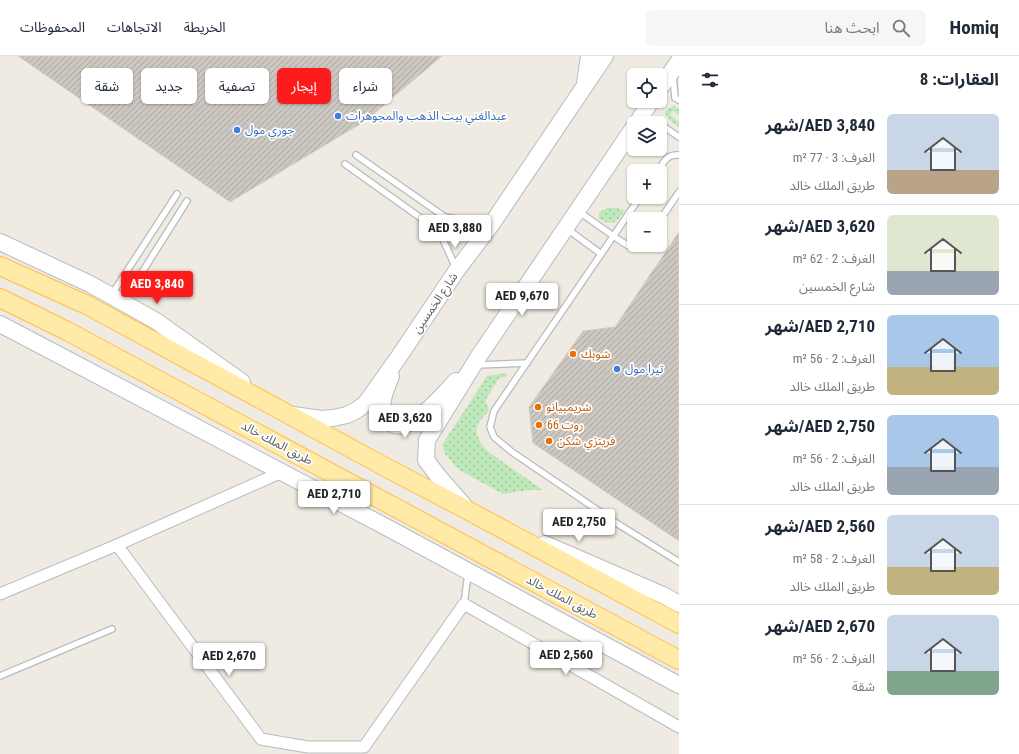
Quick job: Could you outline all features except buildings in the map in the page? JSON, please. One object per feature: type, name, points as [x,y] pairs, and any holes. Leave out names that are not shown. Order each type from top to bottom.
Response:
[{"type":"main road","points":[[584,89],[589,56]]},
{"type":"main road","name":"شارع الخمسين","points":[[287,414],[321,419],[347,415],[366,403],[457,270],[491,225],[605,56]]},
{"type":"main road","points":[[667,78],[676,65]]},
{"type":"main road","points":[[627,138],[477,361],[427,440],[426,460],[467,510],[663,595],[679,604]]},
{"type":"main road","points":[[0,242],[90,284],[156,321],[287,414]]},
{"type":"main road","points":[[0,266],[87,305],[679,624]]},
{"type":"main road","name":"طريق الملك خالد","points":[[0,298],[69,332],[679,660]]},
{"type":"main road","points":[[0,324],[282,472],[679,685]]},
{"type":"main road","points":[[398,358],[381,405],[384,415],[391,424],[399,427],[409,424],[424,414],[477,361]]},
{"type":"street","points":[[0,594],[117,545],[282,472]]},
{"type":"street","points":[[117,545],[261,739],[308,747],[364,747],[464,604],[679,727]]},
{"type":"lane","points":[[676,65],[675,98],[679,100]]},
{"type":"lane","points":[[667,129],[679,137]]},
{"type":"lane","points":[[663,164],[668,157],[673,154],[679,155]]},
{"type":"lane","points":[[356,155],[445,217],[491,225]]},
{"type":"lane","points":[[345,164],[439,231],[457,270]]},
{"type":"lane","points":[[665,212],[679,192]]},
{"type":"lane","points":[[117,299],[176,194]]},
{"type":"lane","points":[[117,299],[187,201]]},
{"type":"lane","points":[[635,204],[494,411],[490,427],[494,437],[512,452],[621,526],[679,562]]},
{"type":"lane","points":[[577,211],[627,245]]},
{"type":"lane","points":[[566,227],[601,254]]},
{"type":"lane","points":[[477,361],[527,363]]},
{"type":"lane","points":[[464,604],[468,572]]},
{"type":"lane","points":[[0,676],[112,629]]},
{"type":"green space","points":[[674,106],[679,110],[679,115],[673,111],[670,115],[679,122],[679,127],[665,114],[668,108]]},
{"type":"green space","points":[[607,208],[618,208],[625,210],[620,218],[614,222],[608,223],[599,219],[599,212]]},
{"type":"green space","points":[[506,373],[507,377],[499,378],[485,401],[489,410],[478,425],[478,436],[484,447],[490,453],[543,490],[528,490],[503,494],[459,470],[445,454],[442,445],[487,376]]},
{"type":"place","name":"عبدالغني بيت الذهب والمجوهرات","points":[[338,116]]},
{"type":"place","name":"جوري مول","points":[[237,130]]},
{"type":"place","name":"شوبك","points":[[573,354]]},
{"type":"place","name":"تيرا مول","points":[[617,369]]},
{"type":"place","name":"شريمبيانو","points":[[538,407]]},
{"type":"place","name":"روت 66","points":[[539,425]]},
{"type":"place","name":"فرينزي شكن","points":[[549,441]]}]
